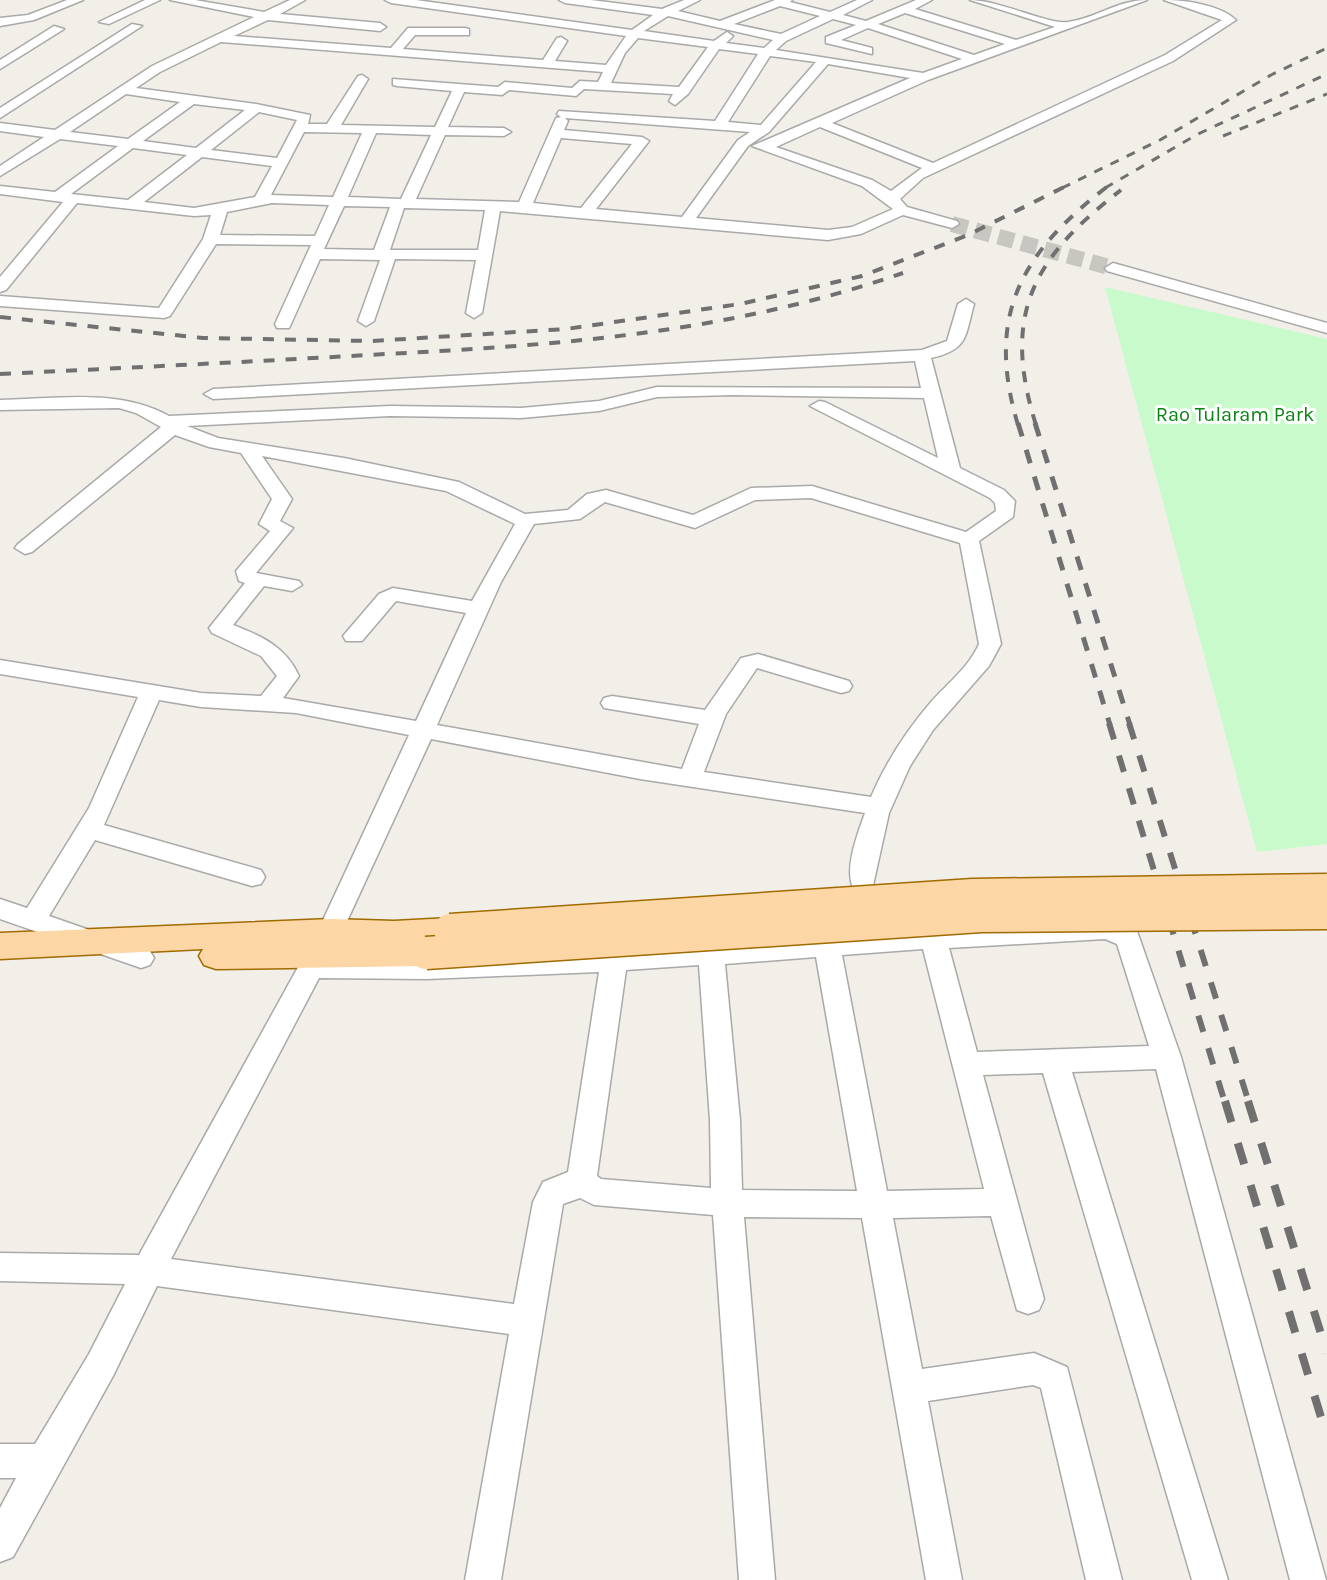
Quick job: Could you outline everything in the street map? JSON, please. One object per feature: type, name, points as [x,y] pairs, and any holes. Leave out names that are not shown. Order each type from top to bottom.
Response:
[{"type":"main road","points":[[0,962],[321,951],[394,933],[973,895],[1327,890]]},
{"type":"main road","points":[[0,946],[95,942],[426,953],[981,916],[1327,913]]},
{"type":"street","points":[[0,22],[30,18],[77,0]]},
{"type":"street","points":[[105,22],[154,0]]},
{"type":"street","points":[[176,0],[203,2],[266,16],[380,27]]},
{"type":"street","points":[[0,172],[156,69],[299,0]]},
{"type":"street","points":[[391,0],[825,60],[924,77]]},
{"type":"street","points":[[565,0],[664,12],[782,38]]},
{"type":"street","points":[[603,86],[616,53],[635,34],[664,12],[694,0]]},
{"type":"street","points":[[720,124],[766,52],[782,38],[863,0]]},
{"type":"street","points":[[868,51],[830,40],[926,0]]},
{"type":"street","points":[[980,0],[1065,26]]},
{"type":"street","points":[[765,147],[924,77],[1141,0]]},
{"type":"street","points":[[0,190],[130,206],[220,211],[261,200],[524,207],[839,234],[856,231],[898,205],[907,182],[1169,58],[1198,37],[1230,20],[1170,0]]},
{"type":"street","points":[[562,24],[588,1]]},
{"type":"street","points":[[719,25],[783,1],[974,59]]},
{"type":"street","points":[[406,12],[419,4]]},
{"type":"street","points":[[905,9],[1016,44]]},
{"type":"street","points":[[702,21],[726,11]]},
{"type":"street","points":[[439,58],[487,13]]},
{"type":"street","points":[[354,51],[380,27],[393,20]]},
{"type":"street","points":[[0,114],[136,26]]},
{"type":"street","points":[[0,65],[58,29]]},
{"type":"street","points":[[662,119],[716,45],[734,29]]},
{"type":"street","points":[[393,54],[412,31],[465,32]]},
{"type":"street","points":[[216,38],[439,58],[610,69]]},
{"type":"street","points":[[546,65],[562,47]]},
{"type":"street","points":[[601,53],[616,53]]},
{"type":"street","points":[[686,222],[743,143],[764,129],[825,60]]},
{"type":"street","points":[[492,108],[522,63]]},
{"type":"street","points":[[332,128],[362,79]]},
{"type":"street","points":[[397,82],[576,92]]},
{"type":"street","points":[[524,207],[555,133],[580,85],[683,91]]},
{"type":"street","points":[[366,321],[402,204],[460,87]]},
{"type":"street","points":[[122,90],[256,108],[305,118],[261,200]]},
{"type":"street","points":[[0,287],[65,198],[191,100]]},
{"type":"street","points":[[130,206],[256,108]]},
{"type":"street","points":[[564,114],[764,129]]},
{"type":"street","points":[[821,123],[934,168]]},
{"type":"street","points":[[0,127],[282,163]]},
{"type":"street","points":[[302,128],[504,132]]},
{"type":"street","points":[[283,324],[371,129]]},
{"type":"street","points":[[555,133],[642,141],[585,213]]},
{"type":"street","points":[[743,143],[765,147],[880,188],[898,205],[952,224]]},
{"type":"street","points":[[474,313],[493,207]]},
{"type":"street","points":[[0,301],[164,313],[211,239],[220,211]]},
{"type":"street","points":[[211,239],[384,255],[486,255]]},
{"type":"street","points":[[1113,268],[1327,328]]},
{"type":"street","points":[[213,394],[922,355],[944,350],[955,343],[966,304]]},
{"type":"street","points":[[922,355],[951,471]]},
{"type":"street","points":[[25,548],[169,424],[390,411],[521,413],[599,406],[672,392],[931,393]]},
{"type":"street","points":[[0,405],[119,403],[142,409],[203,439],[452,486],[525,521]]},
{"type":"street","points":[[819,406],[997,494],[1007,506],[1006,513],[969,539]]},
{"type":"street","points":[[247,448],[282,499],[269,524],[281,527],[282,531],[246,571],[246,577],[292,585]]},
{"type":"street","points":[[0,1544],[44,1461],[101,1365],[148,1270],[321,951],[478,608],[525,521],[532,517],[573,515],[594,498],[606,496],[695,522],[751,494],[812,492],[969,539]]},
{"type":"street","points":[[863,883],[868,846],[901,757],[922,726],[982,658],[990,644],[969,539]]},
{"type":"street","points":[[258,580],[220,628],[259,643],[285,666],[288,676],[267,704]]},
{"type":"street","points":[[354,636],[386,598],[393,594],[478,608]]},
{"type":"street","points":[[690,779],[712,719],[732,686],[752,662],[841,686]]},
{"type":"street","points":[[0,667],[201,700],[296,706],[690,779],[882,807]]},
{"type":"street","points":[[33,920],[101,809],[151,692]]},
{"type":"street","points":[[612,703],[712,719]]},
{"type":"street","points":[[89,829],[252,877]]},
{"type":"street","points":[[0,909],[141,958]]},
{"type":"street","points":[[321,951],[372,972],[614,961],[933,938],[1107,929],[1123,933],[1128,938],[1167,1057],[1308,1580]]},
{"type":"street","points":[[933,938],[1028,1299]]},
{"type":"street","points":[[827,946],[944,1580]]},
{"type":"street","points":[[711,954],[757,1580]]},
{"type":"street","points":[[483,1580],[526,1321],[551,1195],[554,1191],[574,1187],[581,1181],[614,961]]},
{"type":"street","points":[[967,1064],[1167,1057]]},
{"type":"street","points":[[1054,1061],[1210,1580]]},
{"type":"street","points":[[581,1181],[594,1192],[727,1202],[876,1205],[1002,1202]]},
{"type":"street","points":[[0,1267],[148,1270],[526,1321]]},
{"type":"street","points":[[910,1387],[1034,1369],[1055,1378],[1104,1580]]},
{"type":"street","points":[[0,1461],[44,1461]]},
{"type":"green space","name":"Rao Tularam Park","points":[[1105,287],[1327,339],[1327,844],[1257,852]]},
{"type":"tunnel","points":[[952,224],[1113,268]]},
{"type":"railway","points":[[1062,188],[1160,140],[1271,75],[1327,48]]},
{"type":"railway","points":[[1107,187],[1198,134],[1327,74]]},
{"type":"railway","points":[[1223,136],[1327,94]]},
{"type":"railway","points":[[1062,188],[1066,186]]},
{"type":"railway","points":[[1018,425],[1009,386],[1006,351],[1009,319],[1018,289],[1053,236],[1107,187]]},
{"type":"railway","points":[[0,317],[203,338],[372,341],[566,329],[740,304],[862,276],[968,235],[1062,188]]},
{"type":"railway","points":[[1036,425],[1026,386],[1022,351],[1024,320],[1032,291],[1046,265],[1066,240],[1121,190]]},
{"type":"railway","points":[[0,374],[506,347],[638,334],[770,311],[903,273]]},
{"type":"railway","points":[[1018,423],[1110,725]]},
{"type":"railway","points":[[1035,423],[1130,725]]},
{"type":"railway","points":[[1109,723],[1225,1103]]},
{"type":"railway","points":[[1129,723],[1249,1103]]},
{"type":"railway","points":[[1225,1101],[1327,1437]]},
{"type":"railway","points":[[1248,1101],[1327,1353]]}]
